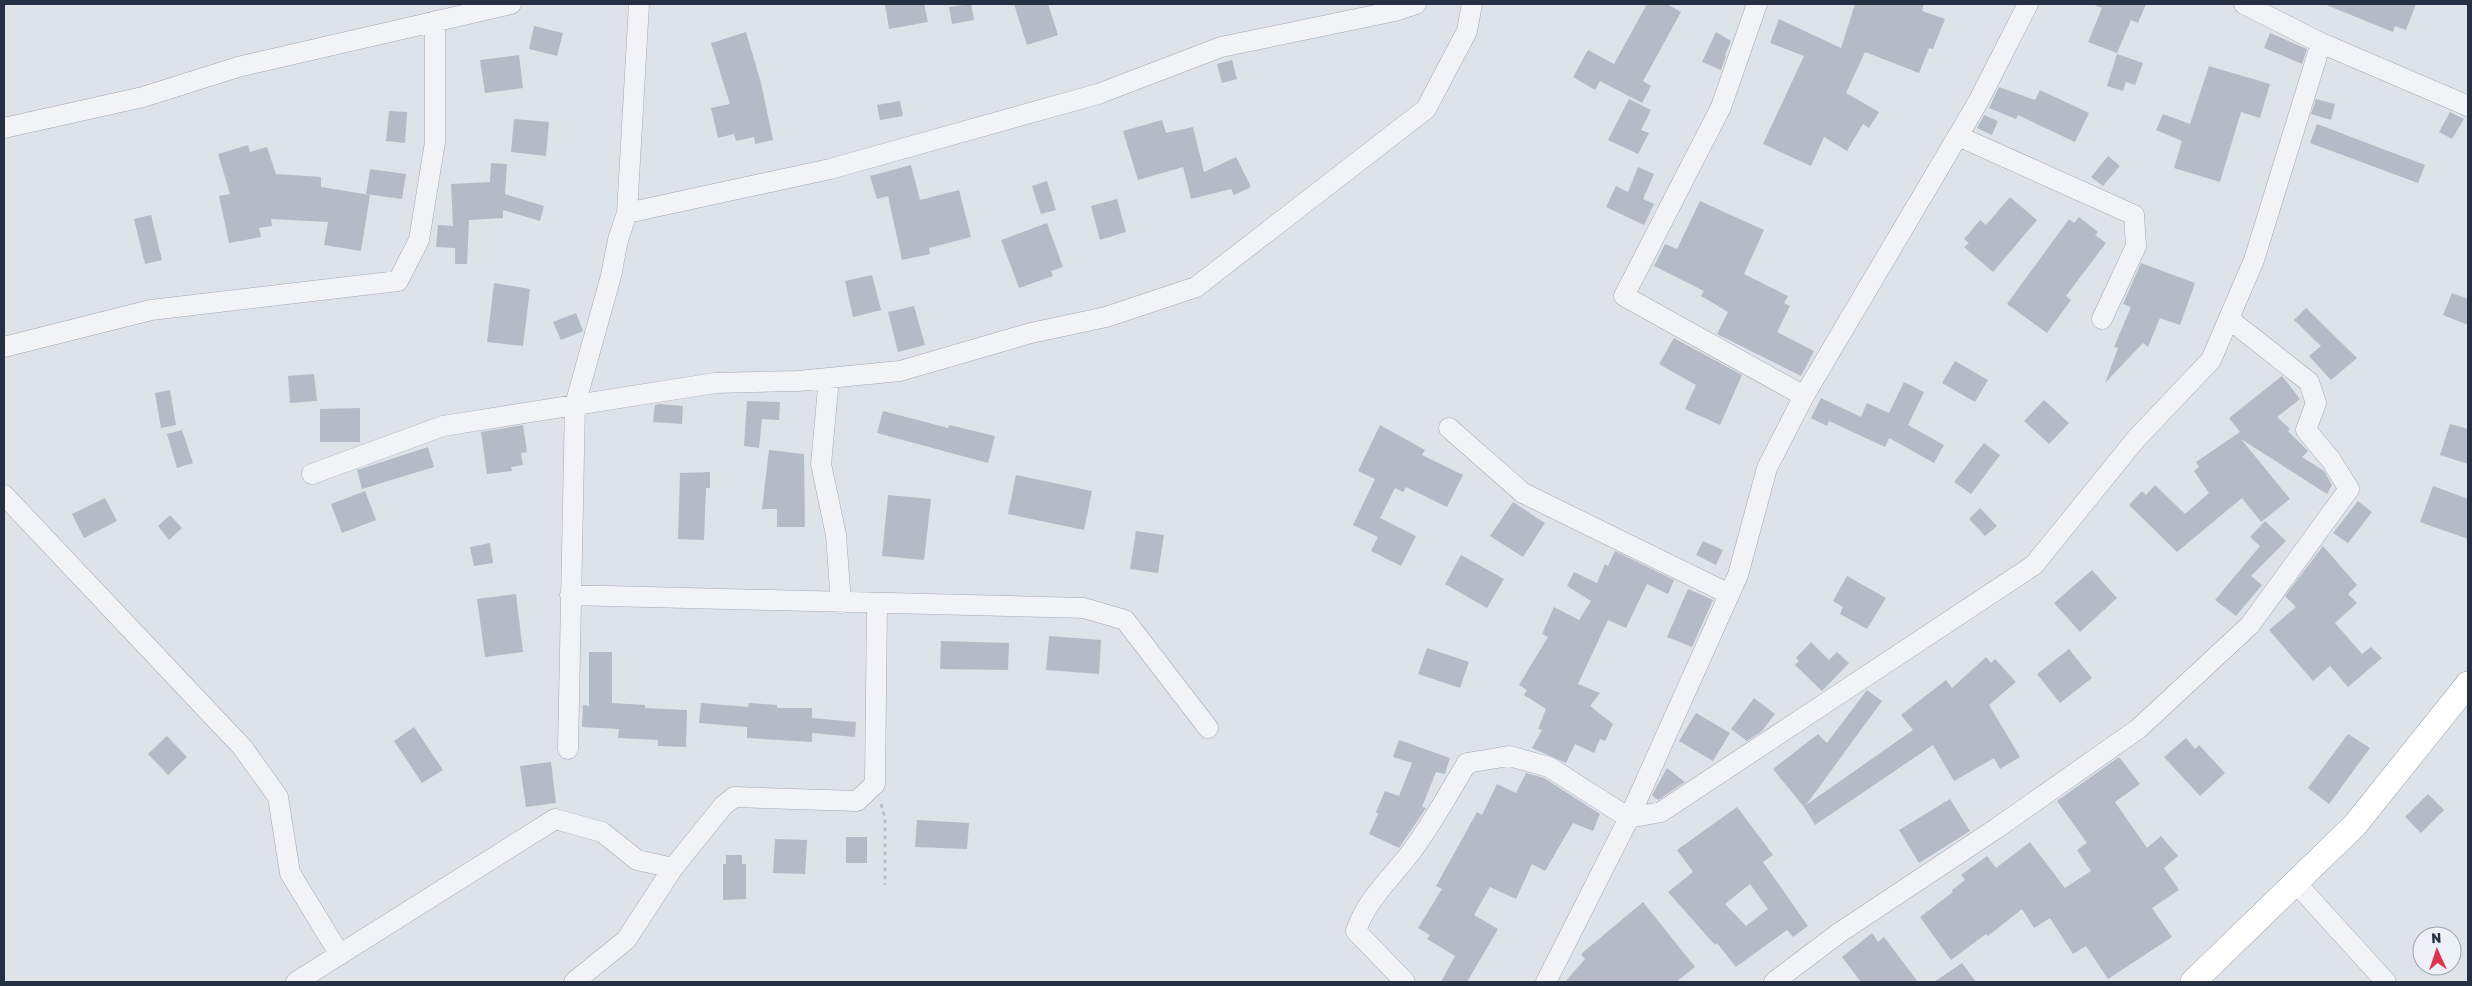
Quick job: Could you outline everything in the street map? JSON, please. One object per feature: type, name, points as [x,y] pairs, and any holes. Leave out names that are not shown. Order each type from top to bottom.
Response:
[{"type":"main road","points":[[2194,982],[2355,825],[2468,684]]},
{"type":"street","points":[[4,128],[143,97],[238,67],[511,4]]},
{"type":"street","points":[[568,749],[570,595],[576,405],[612,276],[618,240],[627,214],[639,4]]},
{"type":"street","points":[[627,214],[830,169],[1098,94],[1221,46],[1395,12],[1416,4]]},
{"type":"street","points":[[312,474],[443,426],[715,383],[829,378],[900,371],[1031,333],[1106,317],[1196,287],[1426,109],[1467,31],[1472,4]]},
{"type":"street","points":[[1757,4],[1721,106],[1624,296],[1804,396]]},
{"type":"street","points":[[1546,982],[1629,818],[1738,575],[1767,468],[1804,396],[1958,136],[2028,4]]},
{"type":"street","points":[[2244,4],[2321,43],[2468,106]]},
{"type":"street","points":[[4,347],[151,310],[398,281],[419,240],[435,142],[435,22]]},
{"type":"street","points":[[1405,982],[1356,931],[1360,917],[1383,883],[1408,856],[1467,763],[1509,756],[1549,767],[1629,818],[1661,812],[2034,565],[2136,439],[2212,360],[2254,260],[2321,43]]},
{"type":"street","points":[[1958,136],[2134,215],[2136,246],[2102,319]]},
{"type":"street","points":[[1774,982],[1839,933],[1997,828],[2138,728],[2250,625],[2349,489],[2332,460],[2306,430],[2316,403],[2309,382],[2229,319]]},
{"type":"street","points":[[829,378],[821,464],[836,535],[841,603]]},
{"type":"street","points":[[1449,428],[1522,493],[1729,594]]},
{"type":"street","points":[[4,495],[243,748],[278,797],[290,873],[340,955]]},
{"type":"street","points":[[570,595],[1084,608],[1125,620],[1208,728]]},
{"type":"street","points":[[574,982],[626,940],[674,868],[723,806],[734,797],[857,801],[876,784],[877,604]]},
{"type":"street","points":[[296,982],[555,819],[602,832],[637,860],[674,868]]},
{"type":"street","points":[[2296,883],[2386,982]]},
{"type":"path","points":[[876,784],[885,818],[885,885]]},
{"type":"building","points":[[885,4],[924,4],[928,22],[889,29]]},
{"type":"building","points":[[971,4],[974,20],[952,24],[949,7]]},
{"type":"building","points":[[1014,4],[1048,4],[1058,35],[1027,45]]},
{"type":"building","points":[[1647,4],[1667,4],[1681,12],[1643,81],[1651,86],[1642,103],[1600,81],[1595,90],[1573,77],[1588,50],[1614,64]]},
{"type":"building","points":[[1855,4],[1924,4],[1922,11],[1945,19],[1933,49],[1929,48],[1919,73],[1865,52],[1846,93],[1879,112],[1869,128],[1863,124],[1847,151],[1824,137],[1811,166],[1763,144],[1804,56],[1770,43],[1779,19],[1841,48]]},
{"type":"building","points":[[2092,4],[2146,4],[2138,23],[2131,20],[2117,53],[2088,42],[2102,8]]},
{"type":"building","points":[[2324,4],[2416,4],[2406,30],[2395,26],[2393,32]]},
{"type":"building","points":[[534,26],[563,33],[557,56],[529,49]]},
{"type":"building","points":[[746,32],[761,83],[773,140],[755,144],[754,137],[736,141],[734,134],[718,138],[711,108],[730,104],[711,43]]},
{"type":"building","points":[[1716,32],[1731,41],[1721,70],[1702,62]]},
{"type":"building","points":[[2270,33],[2307,49],[2302,64],[2264,48]]},
{"type":"building","points":[[2117,54],[2143,63],[2135,85],[2126,82],[2123,91],[2107,86]]},
{"type":"building","points":[[519,55],[523,88],[485,93],[480,60]]},
{"type":"building","points":[[1232,60],[1237,79],[1222,83],[1217,64]]},
{"type":"building","points":[[2209,66],[2270,84],[2260,118],[2241,112],[2220,182],[2174,168],[2182,141],[2156,130],[2163,114],[2190,124]]},
{"type":"building","points":[[1999,87],[2035,100],[2040,90],[2089,113],[2075,142],[2018,115],[2016,119],[1989,108]]},
{"type":"building","points":[[1629,99],[1651,110],[1641,130],[1649,133],[1638,154],[1608,140]]},
{"type":"building","points":[[2316,99],[2335,104],[2331,120],[2311,114]]},
{"type":"building","points":[[900,101],[903,116],[880,120],[877,105]]},
{"type":"building","points":[[389,111],[407,112],[405,143],[386,141]]},
{"type":"building","points":[[2450,112],[2464,119],[2452,139],[2439,132]]},
{"type":"building","points":[[1984,115],[1998,121],[1992,135],[1977,128]]},
{"type":"building","points":[[514,119],[549,122],[546,156],[511,152]]},
{"type":"building","points":[[1162,120],[1166,133],[1193,127],[1204,172],[1236,157],[1251,187],[1234,195],[1231,189],[1191,199],[1183,167],[1138,180],[1123,131]]},
{"type":"building","points":[[2317,124],[2425,165],[2418,183],[2310,143]]},
{"type":"building","points":[[248,145],[250,152],[267,147],[276,174],[321,177],[321,187],[370,195],[361,251],[324,245],[328,222],[271,219],[272,226],[259,228],[261,237],[229,243],[219,196],[230,194],[218,154]]},
{"type":"building","points":[[2108,156],[2120,166],[2103,186],[2091,177]]},
{"type":"building","points":[[491,163],[507,164],[505,194],[544,206],[540,221],[503,210],[503,218],[469,220],[467,264],[455,264],[455,248],[436,247],[438,225],[453,226],[451,184],[490,182]]},
{"type":"building","points":[[911,165],[920,200],[959,190],[971,237],[929,248],[930,254],[902,260],[888,196],[877,199],[870,176]]},
{"type":"building","points":[[1638,167],[1654,174],[1643,199],[1654,204],[1644,225],[1606,207],[1616,186],[1628,192]]},
{"type":"building","points":[[370,169],[406,174],[402,199],[366,194]]},
{"type":"building","points":[[1047,181],[1056,210],[1041,214],[1032,186]]},
{"type":"building","points":[[2010,197],[2037,220],[1993,272],[1964,247],[1969,243],[1964,239],[1980,220],[1986,225]]},
{"type":"building","points":[[1117,199],[1126,232],[1100,240],[1091,206]]},
{"type":"building","points":[[1700,201],[1764,230],[1744,274],[1788,296],[1784,303],[1790,306],[1777,332],[1814,351],[1801,376],[1717,334],[1728,312],[1701,296],[1704,291],[1654,266],[1665,244],[1677,249]]},
{"type":"building","points":[[151,215],[162,260],[145,264],[134,219]]},
{"type":"building","points":[[2079,217],[2098,232],[2095,235],[2106,243],[2066,296],[2071,300],[2047,333],[2007,304],[2069,219],[2074,223]]},
{"type":"building","points":[[1047,223],[1063,267],[1051,271],[1053,276],[1019,288],[1001,240]]},
{"type":"building","points":[[2141,263],[2195,283],[2180,325],[2160,318],[2148,347],[2143,343],[2105,383],[2118,348],[2114,347],[2131,307],[2123,304]]},
{"type":"building","points":[[872,275],[881,310],[853,317],[845,281]]},
{"type":"building","points":[[494,283],[530,289],[523,346],[487,342]]},
{"type":"building","points":[[2452,293],[2468,299],[2468,325],[2443,315]]},
{"type":"building","points":[[914,306],[925,345],[898,352],[888,312]]},
{"type":"building","points":[[2306,308],[2357,358],[2331,380],[2309,356],[2321,346],[2294,320]]},
{"type":"building","points":[[576,313],[583,331],[561,340],[553,322]]},
{"type":"building","points":[[1674,338],[1742,375],[1720,425],[1685,409],[1696,385],[1659,364]]},
{"type":"building","points":[[1955,361],[1988,380],[1975,402],[1942,383]]},
{"type":"building","points":[[314,374],[317,401],[290,403],[288,376]]},
{"type":"building","points":[[2282,376],[2300,399],[2277,417],[2290,429],[2288,431],[2308,451],[2302,457],[2324,471],[2332,485],[2327,494],[2241,439],[2290,499],[2261,522],[2242,498],[2177,552],[2129,505],[2142,491],[2146,495],[2155,485],[2185,514],[2209,493],[2194,471],[2199,467],[2196,462],[2240,432],[2229,418]]},
{"type":"building","points":[[1904,382],[1924,392],[1908,425],[1944,445],[1934,463],[1889,438],[1885,447],[1829,421],[1827,426],[1811,418],[1821,398],[1861,417],[1867,403],[1889,413]]},
{"type":"building","points":[[170,390],[176,425],[161,428],[155,393]]},
{"type":"building","points":[[2044,400],[2069,423],[2049,444],[2024,421]]},
{"type":"building","points":[[747,401],[780,402],[779,420],[762,419],[759,448],[744,446]]},
{"type":"building","points":[[655,405],[683,406],[682,424],[653,422]]},
{"type":"building","points":[[360,408],[360,442],[320,442],[320,409]]},
{"type":"building","points":[[883,411],[948,428],[949,425],[995,436],[988,463],[877,433]]},
{"type":"building","points":[[2450,424],[2468,429],[2468,464],[2440,455]]},
{"type":"building","points":[[523,425],[527,452],[521,453],[523,465],[511,467],[512,471],[487,474],[481,432]]},
{"type":"building","points":[[1380,425],[1425,450],[1422,455],[1463,475],[1447,507],[1406,487],[1403,492],[1395,488],[1380,518],[1416,536],[1401,566],[1371,551],[1378,537],[1353,525],[1375,479],[1358,471]]},
{"type":"building","points":[[182,430],[193,463],[177,468],[167,434]]},
{"type":"building","points":[[1984,443],[2000,455],[1971,494],[1954,482]]},
{"type":"building","points":[[428,447],[434,467],[362,489],[357,470]]},
{"type":"building","points":[[769,450],[804,454],[805,527],[777,527],[777,509],[762,509]]},
{"type":"building","points":[[710,472],[710,488],[706,488],[704,540],[678,539],[680,473]]},
{"type":"building","points":[[1016,475],[1092,491],[1084,530],[1008,514]]},
{"type":"building","points":[[2433,486],[2468,499],[2468,539],[2420,522]]},
{"type":"building","points":[[365,491],[376,520],[342,533],[331,504]]},
{"type":"building","points":[[888,495],[931,499],[924,560],[882,556]]},
{"type":"building","points":[[105,498],[117,521],[84,538],[72,514]]},
{"type":"building","points":[[2358,501],[2372,512],[2348,543],[2333,533]]},
{"type":"building","points":[[1513,502],[1545,523],[1523,557],[1490,536]]},
{"type":"building","points":[[1980,508],[1997,526],[1985,536],[1969,519]]},
{"type":"building","points":[[170,515],[182,528],[169,540],[158,526]]},
{"type":"building","points":[[2265,521],[2286,541],[2251,576],[2262,585],[2236,616],[2215,600],[2260,546],[2250,537]]},
{"type":"building","points":[[1136,531],[1164,535],[1158,573],[1130,569]]},
{"type":"building","points":[[1703,541],[1723,550],[1716,565],[1696,555]]},
{"type":"building","points":[[490,543],[493,563],[474,566],[470,547]]},
{"type":"building","points":[[2323,546],[2357,585],[2348,594],[2357,603],[2335,623],[2362,654],[2371,647],[2382,658],[2348,687],[2330,666],[2313,681],[2269,630],[2296,607],[2285,596]]},
{"type":"building","points":[[1615,551],[1674,580],[1668,594],[1647,584],[1626,628],[1608,620],[1578,684],[1600,693],[1590,706],[1613,724],[1605,741],[1600,739],[1594,753],[1575,744],[1566,763],[1532,748],[1542,730],[1538,729],[1546,709],[1524,695],[1527,690],[1519,685],[1548,637],[1542,634],[1554,607],[1579,620],[1591,601],[1567,586],[1574,572],[1597,583],[1605,564],[1608,566]]},
{"type":"building","points":[[1461,555],[1504,579],[1487,608],[1445,584]]},
{"type":"building","points":[[2092,570],[2117,598],[2080,632],[2054,603]]},
{"type":"building","points":[[1847,576],[1886,598],[1867,629],[1840,614],[1843,607],[1833,601]]},
{"type":"building","points":[[1688,589],[1713,600],[1692,647],[1667,637]]},
{"type":"building","points":[[516,594],[523,652],[485,657],[477,599]]},
{"type":"building","points":[[1049,636],[1101,640],[1099,674],[1046,670]]},
{"type":"building","points":[[941,641],[1009,643],[1008,670],[940,669]]},
{"type":"building","points":[[1811,642],[1829,660],[1837,652],[1849,663],[1822,691],[1795,665],[1799,661],[1796,658]]},
{"type":"building","points":[[1427,648],[1469,662],[1460,688],[1418,674]]},
{"type":"building","points":[[2069,649],[2092,678],[2060,703],[2037,674]]},
{"type":"building","points":[[589,652],[612,652],[612,703],[645,705],[645,708],[687,710],[686,747],[658,746],[658,740],[618,738],[619,729],[582,727],[583,705],[589,706]]},
{"type":"building","points":[[1986,657],[1991,663],[1995,659],[2016,682],[1989,705],[2020,757],[2000,769],[1994,758],[1954,781],[1933,745],[1815,825],[1804,807],[1773,769],[1818,734],[1827,743],[1867,690],[1882,701],[1806,805],[1913,730],[1901,715],[1946,680],[1952,688]]},
{"type":"building","points":[[1754,698],[1775,714],[1762,731],[1747,741],[1731,729]]},
{"type":"building","points":[[701,703],[748,707],[749,703],[777,705],[777,708],[812,708],[812,718],[856,722],[855,737],[812,733],[812,742],[747,738],[747,727],[699,723]]},
{"type":"building","points":[[1696,713],[1730,733],[1713,761],[1679,741]]},
{"type":"building","points":[[414,727],[443,770],[422,783],[394,741]]},
{"type":"building","points":[[2348,734],[2370,748],[2329,804],[2308,788]]},
{"type":"building","points":[[167,736],[187,757],[168,775],[148,754]]},
{"type":"building","points":[[2186,738],[2195,749],[2199,745],[2225,773],[2200,796],[2164,757]]},
{"type":"building","points":[[1399,740],[1450,758],[1445,774],[1436,772],[1422,807],[1426,808],[1399,848],[1369,834],[1385,791],[1399,796],[1412,763],[1393,757]]},
{"type":"building","points":[[2119,757],[2140,784],[2115,802],[2147,848],[2161,836],[2178,856],[2164,868],[2179,890],[2152,908],[2172,937],[2108,979],[2086,946],[2073,954],[2050,918],[2034,928],[2022,909],[1988,936],[1986,934],[1951,960],[1920,917],[1953,892],[1952,890],[1965,880],[1961,875],[1987,856],[1996,868],[2030,842],[2065,888],[2091,871],[2077,850],[2087,843],[2057,801]]},
{"type":"building","points":[[551,762],[556,803],[526,807],[520,766]]},
{"type":"building","points":[[1667,768],[1685,782],[1658,800],[1652,795]]},
{"type":"building","points":[[1526,773],[1544,778],[1600,814],[1593,831],[1573,823],[1545,871],[1532,864],[1516,899],[1490,887],[1474,915],[1498,929],[1467,982],[1441,982],[1455,956],[1427,939],[1430,935],[1418,928],[1442,889],[1436,886],[1477,812],[1482,815],[1497,784],[1516,793]]},
{"type":"building","points":[[2428,794],[2444,810],[2421,833],[2405,817]]},
{"type":"building","points":[[1950,799],[1970,831],[1919,863],[1899,830]]},
{"type":"building","points":[[1737,807],[1773,855],[1763,862],[1808,926],[1793,937],[1787,930],[1736,967],[1717,943],[1715,945],[1668,892],[1693,872],[1677,850]],"holes":[[[1750,884],[1768,909],[1746,926],[1725,904]]]},
{"type":"building","points":[[917,820],[969,823],[967,849],[915,847]]},
{"type":"building","points":[[846,837],[867,837],[867,863],[846,863]]},
{"type":"building","points":[[775,839],[807,840],[805,874],[773,873]]},
{"type":"building","points":[[726,855],[742,855],[742,864],[746,864],[746,899],[723,900],[723,864],[726,864]]},
{"type":"building","points":[[1643,902],[1695,967],[1676,982],[1565,982],[1585,959],[1581,954]]},
{"type":"building","points":[[1872,933],[1878,942],[1884,937],[1918,982],[1861,982],[1842,957]]},
{"type":"building","points":[[1962,963],[1976,982],[1934,982]]}]
